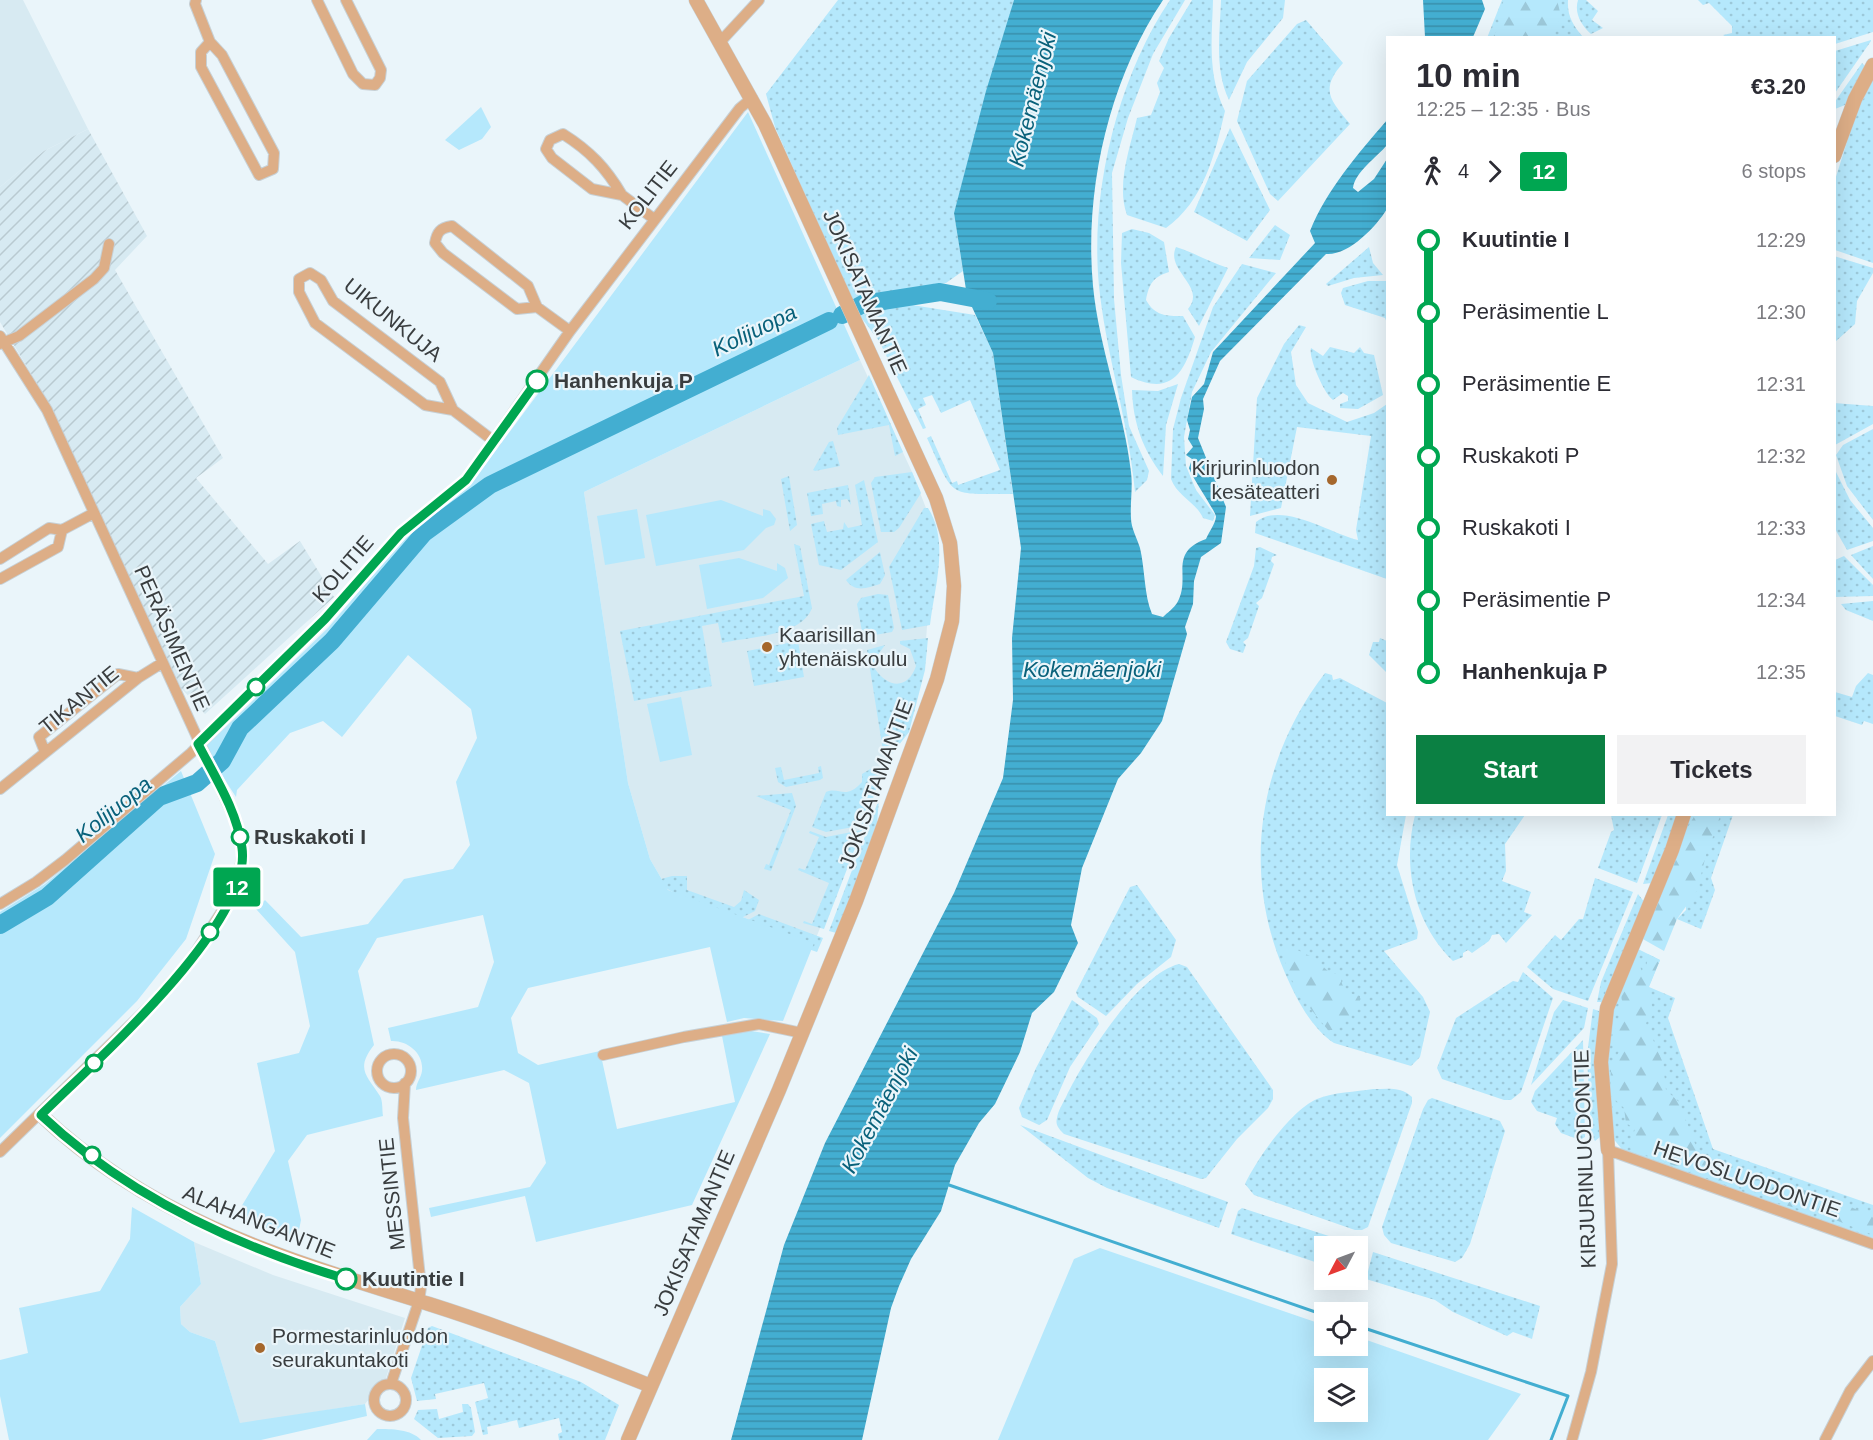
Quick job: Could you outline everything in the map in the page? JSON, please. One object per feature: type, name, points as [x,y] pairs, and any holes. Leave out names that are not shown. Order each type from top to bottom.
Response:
[{"type":"street","points":[[196,0],[195,4],[210,42],[222,55],[274,153],[273,169],[258,175],[201,67],[201,52],[210,42]]},
{"type":"street","points":[[317,0],[353,74],[363,84],[375,85],[380,78],[381,70],[346,0]]},
{"type":"street","name":"JOKISATAMANTIE","points":[[628,1440],[802,1033],[905,771],[940,668],[952,621],[953,565],[944,520],[752,98],[696,0]]},
{"type":"street","points":[[721,41],[759,0]]},
{"type":"street","points":[[1836,151],[1855,99],[1873,65]]},
{"type":"street","name":"KOLITIE","points":[[0,904],[36,882],[65,860],[198,744],[325,619],[401,533],[466,480],[495,442],[570,331],[654,219],[741,108],[752,98]]},
{"type":"street","points":[[622,195],[592,189],[552,158],[546,149],[550,140],[563,134],[573,141],[604,167],[622,195],[654,219]]},
{"type":"street","points":[[537,307],[517,309],[443,253],[435,243],[437,233],[444,227],[452,226],[528,286],[537,307],[570,331]]},
{"type":"street","points":[[1,340],[19,336],[94,279],[104,268],[109,244]]},
{"type":"street","name":"UIKUNKUJA","points":[[453,410],[440,382],[333,302],[321,280],[310,273],[298,279],[299,292],[315,323],[425,405],[453,410],[495,442]]},
{"type":"street","name":"PERÄSIMENTIE","points":[[0,1152],[41,1115],[162,994],[190,961],[233,895],[240,876],[243,850],[236,822],[198,744],[46,410],[1,340]]},
{"type":"street","points":[[0,559],[49,528],[62,530],[94,513]]},
{"type":"street","points":[[0,579],[58,547],[62,530]]},
{"type":"street","name":"TIKANTIE","points":[[0,789],[138,678],[162,663]]},
{"type":"street","name":"KIRJURINLUODONTIE","points":[[1572,1440],[1592,1372],[1612,1264],[1608,1150],[1601,1062],[1607,1008],[1672,850],[1683,816]]},
{"type":"street","points":[[603,1055],[759,1024],[802,1033]]},
{"type":"street","name":"MESSINTIE","points":[[391,1384],[419,1301],[421,1287],[403,1118],[405,1083]]},
{"type":"street","name":"ALAHANGANTIE","points":[[41,1115],[135,1187],[172,1210],[301,1264],[523,1336],[651,1386]]},
{"type":"street","name":"HEVOSLUODONTIE","points":[[1608,1150],[1873,1244]]},
{"type":"street","points":[[1825,1440],[1850,1391],[1873,1361]]},
{"type":"shaded area","points":[[0,0],[23,0],[88,129],[44,151],[0,187]]},
{"type":"shaded area","points":[[88,129],[147,236],[115,270],[223,458],[196,478],[268,564],[300,541],[334,597],[205,714],[181,688],[50,405],[0,322],[0,187],[44,151]]},
{"type":"shaded area","name":"Kaarisillan yhtenäiskoulu","points":[[860,360],[912,472],[931,521],[924,669],[904,734],[888,759],[814,943],[668,890],[650,859],[628,783],[584,492]]},
{"type":"shaded area","points":[[194,1242],[273,1275],[405,1318],[386,1378],[365,1404],[240,1424],[215,1341],[190,1332],[181,1324],[180,1307],[201,1284]]},
{"type":"green space","points":[[838,0],[1014,0],[954,213],[963,271],[946,283],[851,299],[775,127],[766,94]]},
{"type":"green space","points":[[1170,0],[1185,0],[1153,54],[1128,118],[1112,173],[1114,299],[1121,375],[1129,426],[1149,471],[1147,480],[1135,492],[1128,442],[1100,295],[1097,258],[1098,220],[1110,142],[1121,103],[1151,32]]},
{"type":"green space","points":[[1192,0],[1213,0],[1213,70],[1215,84],[1225,111],[1212,160],[1199,190],[1179,217],[1166,228],[1127,215],[1123,179],[1137,118],[1151,115],[1160,92],[1157,83],[1164,68],[1159,61],[1169,38]]},
{"type":"green space","points":[[1221,0],[1285,0],[1283,18],[1247,62],[1229,100],[1221,76],[1219,38]]},
{"type":"green space","points":[[1502,0],[1568,0],[1571,20],[1582,36],[1488,36]]},
{"type":"green space","points":[[1504,0],[1557,0],[1561,16],[1553,36],[1494,36],[1500,25],[1497,16]]},
{"type":"green space","points":[[1578,0],[1586,0],[1598,11],[1592,20],[1603,28],[1591,34],[1587,30],[1578,14]]},
{"type":"green space","points":[[1698,0],[1873,0],[1873,32],[1836,44],[1836,36],[1724,36],[1723,35],[1732,33],[1732,26],[1709,3],[1703,5]]},
{"type":"green space","points":[[1306,20],[1343,63],[1331,81],[1330,95],[1350,124],[1278,201],[1270,194],[1237,121],[1247,81],[1297,24]]},
{"type":"green space","points":[[1871,40],[1836,92],[1836,51]]},
{"type":"green space","points":[[1862,63],[1865,66],[1845,105],[1836,109],[1836,100]]},
{"type":"green space","points":[[1873,77],[1873,263],[1836,250],[1836,177],[1858,107]]},
{"type":"green space","points":[[481,107],[491,127],[482,139],[459,150],[445,140]]},
{"type":"green space","points":[[748,112],[860,360],[584,492],[628,783],[650,859],[668,890],[814,943],[783,1021],[744,1018],[727,1022],[710,947],[528,988],[511,1018],[518,1053],[538,1065],[600,1051],[617,1129],[735,1102],[722,1036],[751,1031],[770,1034],[692,1205],[536,1242],[525,1196],[431,1217],[429,1208],[530,1187],[546,1163],[529,1083],[504,1070],[416,1090],[422,1071],[420,1059],[408,1045],[391,1041],[388,1028],[478,1007],[494,962],[483,915],[377,938],[358,971],[374,1045],[365,1060],[365,1072],[381,1098],[383,1116],[307,1135],[288,1161],[301,1220],[297,1240],[235,1217],[275,1151],[257,1063],[299,1053],[310,1026],[295,952],[256,909],[265,900],[301,937],[368,924],[404,879],[453,869],[470,845],[456,782],[477,738],[471,709],[408,655],[342,737],[323,721],[290,733],[237,790],[236,797],[204,748],[328,628],[406,536],[473,481]]},
{"type":"green space","points":[[1230,128],[1270,210],[1247,241],[1194,212]]},
{"type":"green space","points":[[1275,225],[1290,235],[1280,260],[1249,258]]},
{"type":"green space","points":[[1132,229],[1149,233],[1164,242],[1169,272],[1159,276],[1153,282],[1146,300],[1157,312],[1171,316],[1183,316],[1195,337],[1181,370],[1167,382],[1157,384],[1131,377],[1121,263],[1122,233]]},
{"type":"green space","points":[[1176,247],[1228,268],[1199,326],[1188,309],[1193,293],[1176,264],[1174,256]]},
{"type":"green space","points":[[1369,247],[1373,263],[1383,275],[1354,278],[1328,286],[1326,284]]},
{"type":"green space","points":[[1836,257],[1873,268],[1873,273],[1857,301],[1855,324],[1836,341]]},
{"type":"green space","points":[[1242,264],[1276,273],[1211,352],[1192,392],[1184,437],[1186,466],[1196,490],[1215,515],[1213,521],[1203,518],[1171,479],[1173,429],[1181,398],[1213,307]]},
{"type":"green space","points":[[1368,281],[1386,281],[1386,320],[1385,318],[1345,305],[1341,293],[1343,288]]},
{"type":"green space","points":[[912,305],[975,315],[993,353],[1013,494],[975,494],[955,489],[949,483],[927,438],[931,436],[952,483],[957,481],[958,485],[1000,470],[970,400],[941,413],[932,395],[923,398],[926,405],[918,409],[926,428],[923,429],[879,341],[857,312],[874,308]]},
{"type":"green space","points":[[1299,325],[1306,327],[1291,352],[1296,385],[1308,403],[1347,422],[1374,413],[1386,405],[1386,579],[1255,533],[1256,522],[1266,516],[1279,515],[1306,520],[1358,540],[1356,530],[1371,436],[1297,427],[1281,508],[1250,516],[1257,398],[1284,344]]},
{"type":"green space","points":[[1330,347],[1354,353],[1360,347],[1364,353],[1374,355],[1383,395],[1358,409],[1340,408],[1340,404],[1348,401],[1348,396],[1343,393],[1333,400],[1329,396],[1318,375],[1311,353],[1311,348],[1323,356]]},
{"type":"green space","points":[[869,375],[903,452],[895,456],[889,425],[838,435],[837,428]]},
{"type":"green space","points":[[1178,384],[1166,425],[1163,476],[1140,436],[1134,414],[1132,390],[1158,391]]},
{"type":"green space","points":[[1836,403],[1873,406],[1873,424],[1836,444]]},
{"type":"green space","points":[[1873,429],[1873,520],[1847,486],[1836,455],[1843,445]]},
{"type":"green space","points":[[833,441],[840,466],[813,470],[829,442]]},
{"type":"green space","points":[[912,472],[921,493],[899,528],[894,532],[881,532],[871,483],[875,477]]},
{"type":"green space","points":[[1836,472],[1850,500],[1873,528],[1873,541],[1847,550],[1836,531]]},
{"type":"green space","points":[[789,476],[797,525],[790,531],[781,479]]},
{"type":"green space","points":[[864,480],[878,542],[841,570],[819,565],[811,524],[824,521],[827,532],[843,529],[844,522],[848,528],[862,525],[855,485]]},
{"type":"green space","points":[[848,485],[851,505],[847,499],[841,500],[841,507],[837,506],[836,501],[822,504],[823,514],[811,516],[807,493]]},
{"type":"green space","points":[[721,500],[763,516],[763,509],[770,511],[776,519],[774,525],[766,528],[744,550],[656,566],[646,515]]},
{"type":"green space","points":[[924,508],[928,508],[935,521],[939,550],[930,625],[902,630],[889,567]]},
{"type":"green space","points":[[637,509],[645,558],[605,565],[597,516]]},
{"type":"green space","points":[[794,544],[800,546],[812,608],[806,617],[786,630],[722,643],[718,623],[702,626],[712,686],[634,701],[620,631],[804,596]]},
{"type":"green space","points":[[1873,546],[1873,579],[1851,555]]},
{"type":"green space","points":[[1260,547],[1277,555],[1272,557],[1271,561],[1274,564],[1262,598],[1256,603],[1259,606],[1248,638],[1243,642],[1246,645],[1243,653],[1230,649],[1226,642],[1254,566],[1256,548]]},
{"type":"green space","points":[[880,552],[885,575],[880,584],[861,588],[853,587],[846,580]]},
{"type":"green space","points":[[1844,556],[1873,585],[1873,596],[1836,597],[1836,560]]},
{"type":"green space","points":[[739,558],[777,571],[777,563],[785,568],[788,578],[763,598],[707,609],[699,565]]},
{"type":"green space","points":[[878,594],[888,595],[894,628],[892,632],[863,637],[857,604],[861,598]]},
{"type":"green space","points":[[1873,601],[1873,621],[1846,610],[1841,604]]},
{"type":"green space","points":[[928,638],[925,670],[909,732],[888,759],[884,757],[867,650],[885,645],[877,656],[875,669],[892,683],[903,683],[916,666],[910,649],[900,644],[900,641]]},
{"type":"green space","points":[[1380,638],[1386,641],[1386,672],[1369,655],[1373,642],[1379,642]]},
{"type":"green space","points":[[798,641],[804,677],[754,686],[747,651]]},
{"type":"green space","points":[[1325,673],[1332,675],[1333,680],[1340,678],[1386,702],[1386,816],[1406,816],[1397,865],[1418,932],[1417,939],[1384,951],[1423,997],[1430,1012],[1420,1057],[1411,1066],[1334,1043],[1326,1037],[1311,1021],[1299,1002],[1271,935],[1263,896],[1261,857],[1263,818],[1271,780],[1284,742],[1302,707]]},
{"type":"green space","points":[[1868,673],[1873,675],[1873,724],[1864,721],[1862,725],[1836,716],[1836,692],[1852,697],[1856,686]]},
{"type":"green space","points":[[681,697],[692,755],[660,762],[647,704]]},
{"type":"green space","points":[[821,766],[823,778],[820,780],[786,787],[778,782],[775,768],[781,767],[784,780],[819,773],[818,767]]},
{"type":"green space","points":[[872,768],[883,769],[864,825],[826,832],[812,827],[826,792],[851,791],[862,782],[862,774]]},
{"type":"green space","points":[[181,771],[215,854],[186,939],[137,1001],[0,1138],[0,912],[45,884]]},
{"type":"green space","points":[[792,793],[796,806],[771,871],[764,869],[766,864],[769,865],[791,810],[756,796]]},
{"type":"green space","points":[[879,799],[876,836],[840,934],[829,931]]},
{"type":"green space","points":[[1415,816],[1524,816],[1505,844],[1506,871],[1502,881],[1531,892],[1524,912],[1532,915],[1506,943],[1499,934],[1492,935],[1489,941],[1472,953],[1468,950],[1463,953],[1463,957],[1453,961],[1440,946],[1420,912],[1411,874],[1411,834]]},
{"type":"green space","points":[[1611,816],[1662,816],[1637,883],[1598,868],[1611,832],[1614,830]]},
{"type":"green space","points":[[1668,816],[1678,816],[1652,883],[1643,884]]},
{"type":"green space","points":[[1689,816],[1733,816],[1711,878],[1715,890],[1701,929],[1677,919],[1686,910],[1682,837]]},
{"type":"green space","points":[[1694,816],[1720,816],[1719,825],[1708,847],[1697,891],[1677,919],[1664,951],[1641,938],[1682,837]]},
{"type":"green space","points":[[862,830],[824,929],[803,923],[804,921],[812,924],[829,883],[798,870],[799,868],[805,870],[819,837],[809,833],[810,831],[826,837]]},
{"type":"green space","points":[[672,876],[687,876],[687,890],[734,907],[741,901],[744,890],[759,900],[755,911],[737,920],[720,920],[654,881]]},
{"type":"green space","points":[[1595,878],[1633,892],[1588,1001],[1553,989],[1527,967],[1555,935],[1561,940],[1579,919],[1583,919]]},
{"type":"green space","points":[[1137,885],[1176,940],[1171,957],[1137,984],[1106,1016],[1078,997],[1076,992],[1130,887]]},
{"type":"green space","points":[[1638,894],[1645,903],[1604,1002],[1597,1002],[1601,982]]},
{"type":"green space","points":[[759,914],[823,938],[817,952],[739,925]]},
{"type":"green space","points":[[1285,944],[1314,958],[1331,974],[1341,977],[1342,985],[1346,990],[1360,996],[1360,1007],[1334,1030],[1328,1030],[1291,979],[1284,955]]},
{"type":"green space","points":[[1638,949],[1660,960],[1649,987],[1675,998],[1668,1018],[1713,1149],[1873,1205],[1873,1238],[1624,1152],[1612,1137],[1606,1058],[1611,1017]]},
{"type":"green space","points":[[1634,954],[1642,972],[1646,969],[1648,954],[1660,960],[1649,986],[1653,1015],[1646,1023],[1663,1063],[1666,1090],[1679,1102],[1699,1154],[1710,1163],[1767,1176],[1789,1187],[1822,1194],[1873,1217],[1873,1235],[1828,1217],[1774,1202],[1757,1191],[1731,1187],[1632,1150],[1629,1146],[1635,1129],[1626,1123],[1624,1108],[1610,1095],[1611,1065],[1619,1052],[1612,1039],[1623,1004],[1619,987]]},
{"type":"green space","points":[[1179,964],[1187,967],[1273,1090],[1273,1099],[1268,1108],[1237,1139],[1206,1178],[1201,1179],[1064,1134],[1057,1123],[1059,1110],[1074,1081],[1114,1020],[1147,984],[1163,971]]},
{"type":"green space","points":[[1523,972],[1553,998],[1521,1092],[1511,1100],[1504,1100],[1442,1079],[1437,1068],[1456,1018],[1513,981],[1518,982]]},
{"type":"green space","points":[[1072,1000],[1097,1018],[1099,1024],[1070,1067],[1047,1120],[1039,1125],[1022,1117],[1019,1108],[1036,1068]]},
{"type":"green space","points":[[1563,1000],[1588,1008],[1584,1028],[1531,1085],[1554,1012]]},
{"type":"green space","points":[[1593,1009],[1602,1012],[1596,1067],[1600,1137],[1595,1141],[1591,1134],[1587,1055]]},
{"type":"green space","points":[[1583,1040],[1585,1137],[1580,1140],[1561,1133],[1555,1124],[1557,1118],[1537,1111],[1531,1102],[1535,1091]]},
{"type":"green space","points":[[1373,1089],[1403,1091],[1412,1097],[1412,1103],[1368,1227],[1355,1230],[1254,1195],[1245,1184],[1276,1136],[1296,1113],[1317,1099]]},
{"type":"green space","points":[[1432,1098],[1500,1121],[1505,1131],[1470,1244],[1462,1258],[1455,1262],[1391,1243],[1384,1235],[1382,1227],[1423,1109],[1428,1100]]},
{"type":"green space","points":[[1020,1125],[1228,1202],[1219,1228],[1107,1188],[1088,1178]]},
{"type":"green space","points":[[132,1207],[194,1242],[201,1284],[180,1307],[181,1324],[190,1332],[215,1341],[240,1423],[365,1404],[367,1416],[261,1440],[9,1440],[0,1396],[0,1360],[28,1353],[19,1308],[100,1291],[130,1239]]},
{"type":"green space","points":[[1242,1208],[1329,1236],[1314,1236],[1314,1262],[1231,1234],[1238,1211]]},
{"type":"green space","points":[[1100,1248],[1314,1322],[1314,1356],[1368,1356],[1368,1340],[1521,1394],[1488,1440],[998,1440],[1074,1259]]},
{"type":"green space","points":[[1373,1252],[1540,1306],[1532,1339],[1513,1332],[1507,1336],[1453,1312],[1435,1300],[1368,1280]]},
{"type":"green space","points":[[432,1326],[581,1382],[619,1405],[605,1440],[559,1440],[558,1434],[562,1432],[559,1418],[519,1428],[517,1420],[487,1427],[488,1434],[483,1435],[475,1402],[488,1398],[484,1383],[435,1394],[436,1399],[417,1401],[411,1378],[428,1328]]},
{"type":"green space","points":[[462,1404],[468,1404],[471,1408],[475,1432],[472,1436],[438,1438],[414,1419],[418,1410],[437,1409],[439,1419],[463,1412]]},
{"type":"green space","points":[[377,1429],[407,1432],[421,1440],[367,1440]]},
{"type":"water","name":"Kokemäenjoki","points":[[1014,0],[1163,0],[1144,31],[1128,65],[1104,137],[1097,174],[1091,249],[1093,286],[1100,333],[1128,449],[1132,478],[1131,522],[1140,548],[1147,599],[1152,614],[1163,617],[1177,603],[1181,594],[1182,567],[1187,551],[1206,539],[1216,517],[1189,468],[1192,459],[1186,455],[1193,447],[1188,439],[1190,430],[1187,420],[1192,397],[1204,384],[1213,352],[1315,243],[1310,231],[1325,201],[1344,172],[1386,121],[1386,146],[1358,176],[1353,188],[1358,192],[1374,179],[1386,161],[1386,210],[1361,239],[1343,250],[1326,254],[1220,361],[1203,399],[1204,409],[1198,438],[1226,507],[1221,543],[1201,557],[1194,581],[1193,604],[1185,627],[1187,634],[1162,721],[1141,753],[1118,779],[1082,868],[1071,925],[1078,943],[1054,992],[1032,1013],[1020,1052],[995,1104],[979,1123],[955,1165],[941,1211],[911,1259],[899,1286],[891,1308],[862,1440],[731,1440],[784,1245],[825,1143],[954,893],[1003,778],[1013,700],[1012,638],[1021,548],[993,353],[967,296],[954,213],[986,91]]},
{"type":"water","points":[[1423,0],[1482,0],[1485,9],[1473,36],[1425,36]]},
{"type":"waterway","name":"Kolijuopa","points":[[842,315],[863,304],[940,292],[988,301]]},
{"type":"waterway","name":"Kolijuopa","points":[[0,925],[47,897],[159,797],[197,783],[222,761],[240,728],[332,641],[424,533],[490,485],[829,321]]},
{"type":"waterway","points":[[949,1185],[1314,1312]]},
{"type":"waterway","points":[[1368,1329],[1568,1396],[1551,1440]]},
{"type":"bus line","name":"12","points":[[346,1279],[301,1264],[203,1225],[172,1210],[135,1187],[55,1128],[41,1115],[154,1002],[190,961],[225,910],[237,888],[243,850],[236,822],[198,744],[325,619],[401,533],[466,480],[537,381]]},
{"type":"place","name":"Hanhenkuja P","points":[[537,381]]},
{"type":"place","name":"Kirjurinluodon kesäteatteri","points":[[1332,480]]},
{"type":"place","name":"Kaarisillan yhtenäiskoulu","points":[[767,647]]},
{"type":"place","name":"Ruskakoti I","points":[[240,837]]},
{"type":"place","name":"Kuutintie I","points":[[346,1279]]},
{"type":"place","name":"Pormestarinluodon seurakuntakoti","points":[[260,1348]]}]
